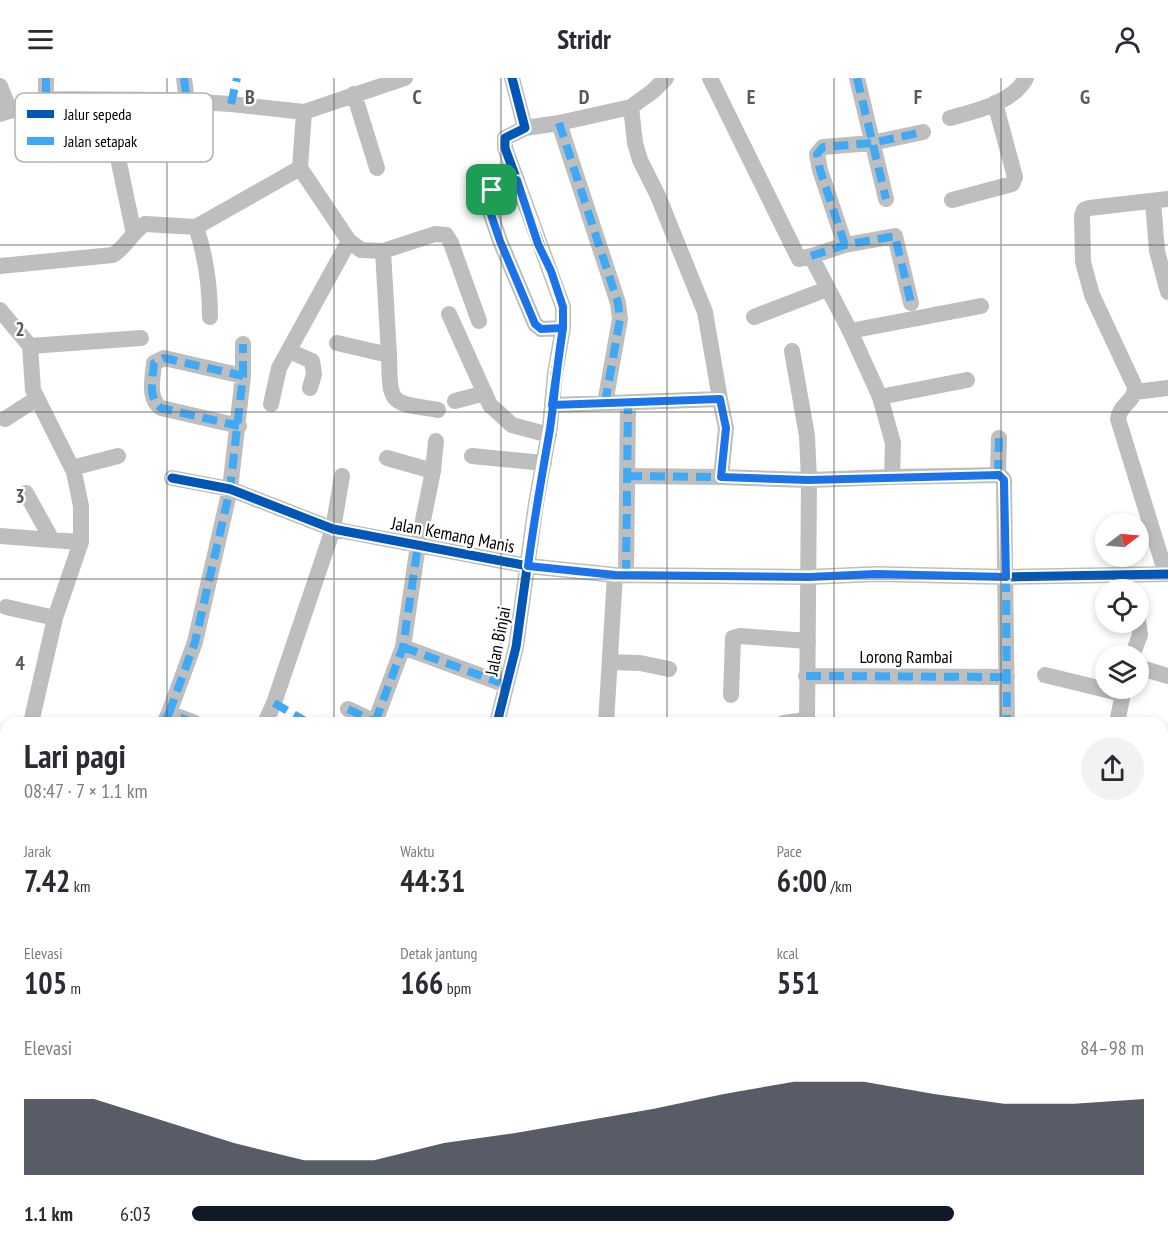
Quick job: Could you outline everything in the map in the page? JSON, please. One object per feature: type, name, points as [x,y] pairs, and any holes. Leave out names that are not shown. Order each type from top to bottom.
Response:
[{"type":"street","points":[[184,78],[186,93]]},
{"type":"street","points":[[213,103],[304,112],[405,78]]},
{"type":"street","points":[[512,78],[525,128],[560,123],[631,107],[653,92],[666,78]]},
{"type":"street","points":[[710,78],[799,259],[845,245],[895,236],[911,303]]},
{"type":"street","points":[[857,78],[886,199]]},
{"type":"street","points":[[951,118],[995,103],[1015,93],[1026,78]]},
{"type":"street","points":[[0,86],[5,113]]},
{"type":"street","points":[[354,94],[377,168]]},
{"type":"street","points":[[952,200],[1014,182],[1015,177],[995,103]]},
{"type":"street","points":[[631,107],[635,143],[640,160],[658,196],[705,312],[726,428],[721,477]]},
{"type":"street","points":[[304,112],[300,168],[349,241],[361,250],[384,251],[435,234],[446,235],[451,243],[479,321]]},
{"type":"street","points":[[560,123],[618,303],[620,319],[605,403]]},
{"type":"street","name":"Jalan Binjai","points":[[498,717],[516,647],[563,328],[563,307],[551,271],[538,244],[505,148],[505,138],[525,128]]},
{"type":"street","points":[[845,245],[820,170],[817,154],[823,147],[872,143],[923,132]]},
{"type":"street","points":[[119,163],[134,234]]},
{"type":"street","points":[[0,266],[113,255],[120,251],[138,229],[151,224],[196,227],[300,168]]},
{"type":"street","points":[[517,180],[487,193],[486,200],[500,241],[535,324],[541,329],[563,328]]},
{"type":"street","points":[[1167,574],[1118,419],[1119,411],[1131,400],[1135,392],[1134,383],[1092,295],[1083,262],[1082,216],[1084,210],[1160,200],[1157,251],[1168,292]]},
{"type":"street","points":[[196,227],[205,253],[210,283],[210,317]]},
{"type":"street","points":[[271,404],[279,368],[349,241]]},
{"type":"street","points":[[384,251],[389,388],[393,397],[400,403],[438,410]]},
{"type":"street","points":[[811,256],[850,331],[880,397],[893,443],[892,477]]},
{"type":"street","points":[[754,317],[827,289]]},
{"type":"street","points":[[850,331],[981,306]]},
{"type":"street","points":[[0,310],[30,346],[31,383],[36,399],[72,468],[81,506],[81,542],[55,618],[32,717]]},
{"type":"street","points":[[449,314],[490,405],[512,425],[549,435]]},
{"type":"street","points":[[30,346],[141,338]]},
{"type":"street","points":[[337,343],[389,355]]},
{"type":"street","points":[[166,717],[195,642],[230,489],[243,376],[243,344]]},
{"type":"street","points":[[289,351],[312,361],[314,374],[310,388]]},
{"type":"street","points":[[792,351],[807,436],[809,480],[806,717]]},
{"type":"street","points":[[238,426],[161,408],[155,403],[152,395],[154,363],[164,358],[243,376]]},
{"type":"street","points":[[880,397],[967,380]]},
{"type":"street","points":[[1135,392],[1168,388]]},
{"type":"street","points":[[455,401],[485,393]]},
{"type":"street","points":[[5,419],[36,399]]},
{"type":"street","points":[[552,405],[720,399]]},
{"type":"street","points":[[606,717],[610,662],[621,575],[627,476],[628,402]]},
{"type":"street","points":[[998,475],[999,438]]},
{"type":"street","points":[[378,717],[403,646],[418,545],[433,471],[436,441]]},
{"type":"street","points":[[72,468],[118,456]]},
{"type":"street","points":[[472,456],[544,463]]},
{"type":"street","points":[[387,458],[433,471]]},
{"type":"street","points":[[627,476],[809,480],[998,475],[1004,480],[1007,717]]},
{"type":"street","points":[[268,717],[333,529],[342,476]]},
{"type":"street","name":"Jalan Kemang Manis","points":[[172,478],[230,489],[333,529],[528,566],[621,575],[809,577],[876,574],[1095,581]]},
{"type":"street","points":[[26,493],[52,540]]},
{"type":"street","points":[[0,536],[81,542]]},
{"type":"street","name":"Jalan Kemang Manis","points":[[1139,579],[1167,574]]},
{"type":"street","points":[[6,607],[55,618]]},
{"type":"street","points":[[731,695],[733,638],[740,636],[808,641]]},
{"type":"street","points":[[403,646],[506,685]]},
{"type":"street","points":[[610,662],[640,663],[669,669]]},
{"type":"street","points":[[1149,670],[1168,676]]},
{"type":"street","points":[[1045,675],[1095,685]]},
{"type":"street","name":"Lorong Rambai","points":[[806,676],[1006,677]]},
{"type":"street","points":[[1119,717],[1122,699]]},
{"type":"street","points":[[348,709],[365,717]]},
{"type":"marked path","points":[[46,78],[46,93]]},
{"type":"marked path","points":[[184,78],[186,93]]},
{"type":"marked path","points":[[231,104],[237,78]]},
{"type":"marked path","points":[[857,78],[886,199]]},
{"type":"marked path","points":[[559,123],[618,303],[620,319],[605,403]]},
{"type":"marked path","points":[[845,245],[820,170],[817,154],[823,147],[872,143],[923,132]]},
{"type":"marked path","points":[[517,180],[487,193],[486,200],[500,241],[535,324],[541,329],[563,328]]},
{"type":"marked path","points":[[811,256],[845,245],[895,236],[911,303]]},
{"type":"marked path","points":[[243,344],[243,376]]},
{"type":"marked path","points":[[169,713],[195,642],[230,489],[243,376],[164,358],[154,363],[152,393],[161,408],[239,426]]},
{"type":"marked path","points":[[626,575],[628,402]]},
{"type":"marked path","points":[[998,475],[999,438]]},
{"type":"marked path","points":[[627,476],[721,477]]},
{"type":"marked path","points":[[377,717],[403,647],[418,545]]},
{"type":"marked path","points":[[1006,577],[1007,717]]},
{"type":"marked path","points":[[403,647],[506,685]]},
{"type":"marked path","points":[[806,676],[1007,677]]},
{"type":"marked path","points":[[274,703],[298,717]]},
{"type":"marked path","points":[[348,709],[365,717]]},
{"type":"marked path","points":[[167,717],[169,713],[179,717]]},
{"type":"cycle path","points":[[498,717],[516,647],[563,328],[563,307],[505,148],[505,138],[525,128],[512,78]]},
{"type":"cycle path","points":[[172,478],[230,489],[333,529],[528,566],[615,575],[809,577],[876,574],[1006,577],[1168,574]]},
{"type":"route","points":[[492,190],[487,193],[486,200],[500,241],[537,328],[563,328],[555,373],[552,405],[550,427],[536,503],[528,566],[615,575],[809,577],[876,574],[1006,577],[1004,480],[997,474],[809,480],[721,477],[726,428],[720,399],[552,405],[563,328],[563,307],[551,271],[538,244],[517,180],[492,190]]}]
